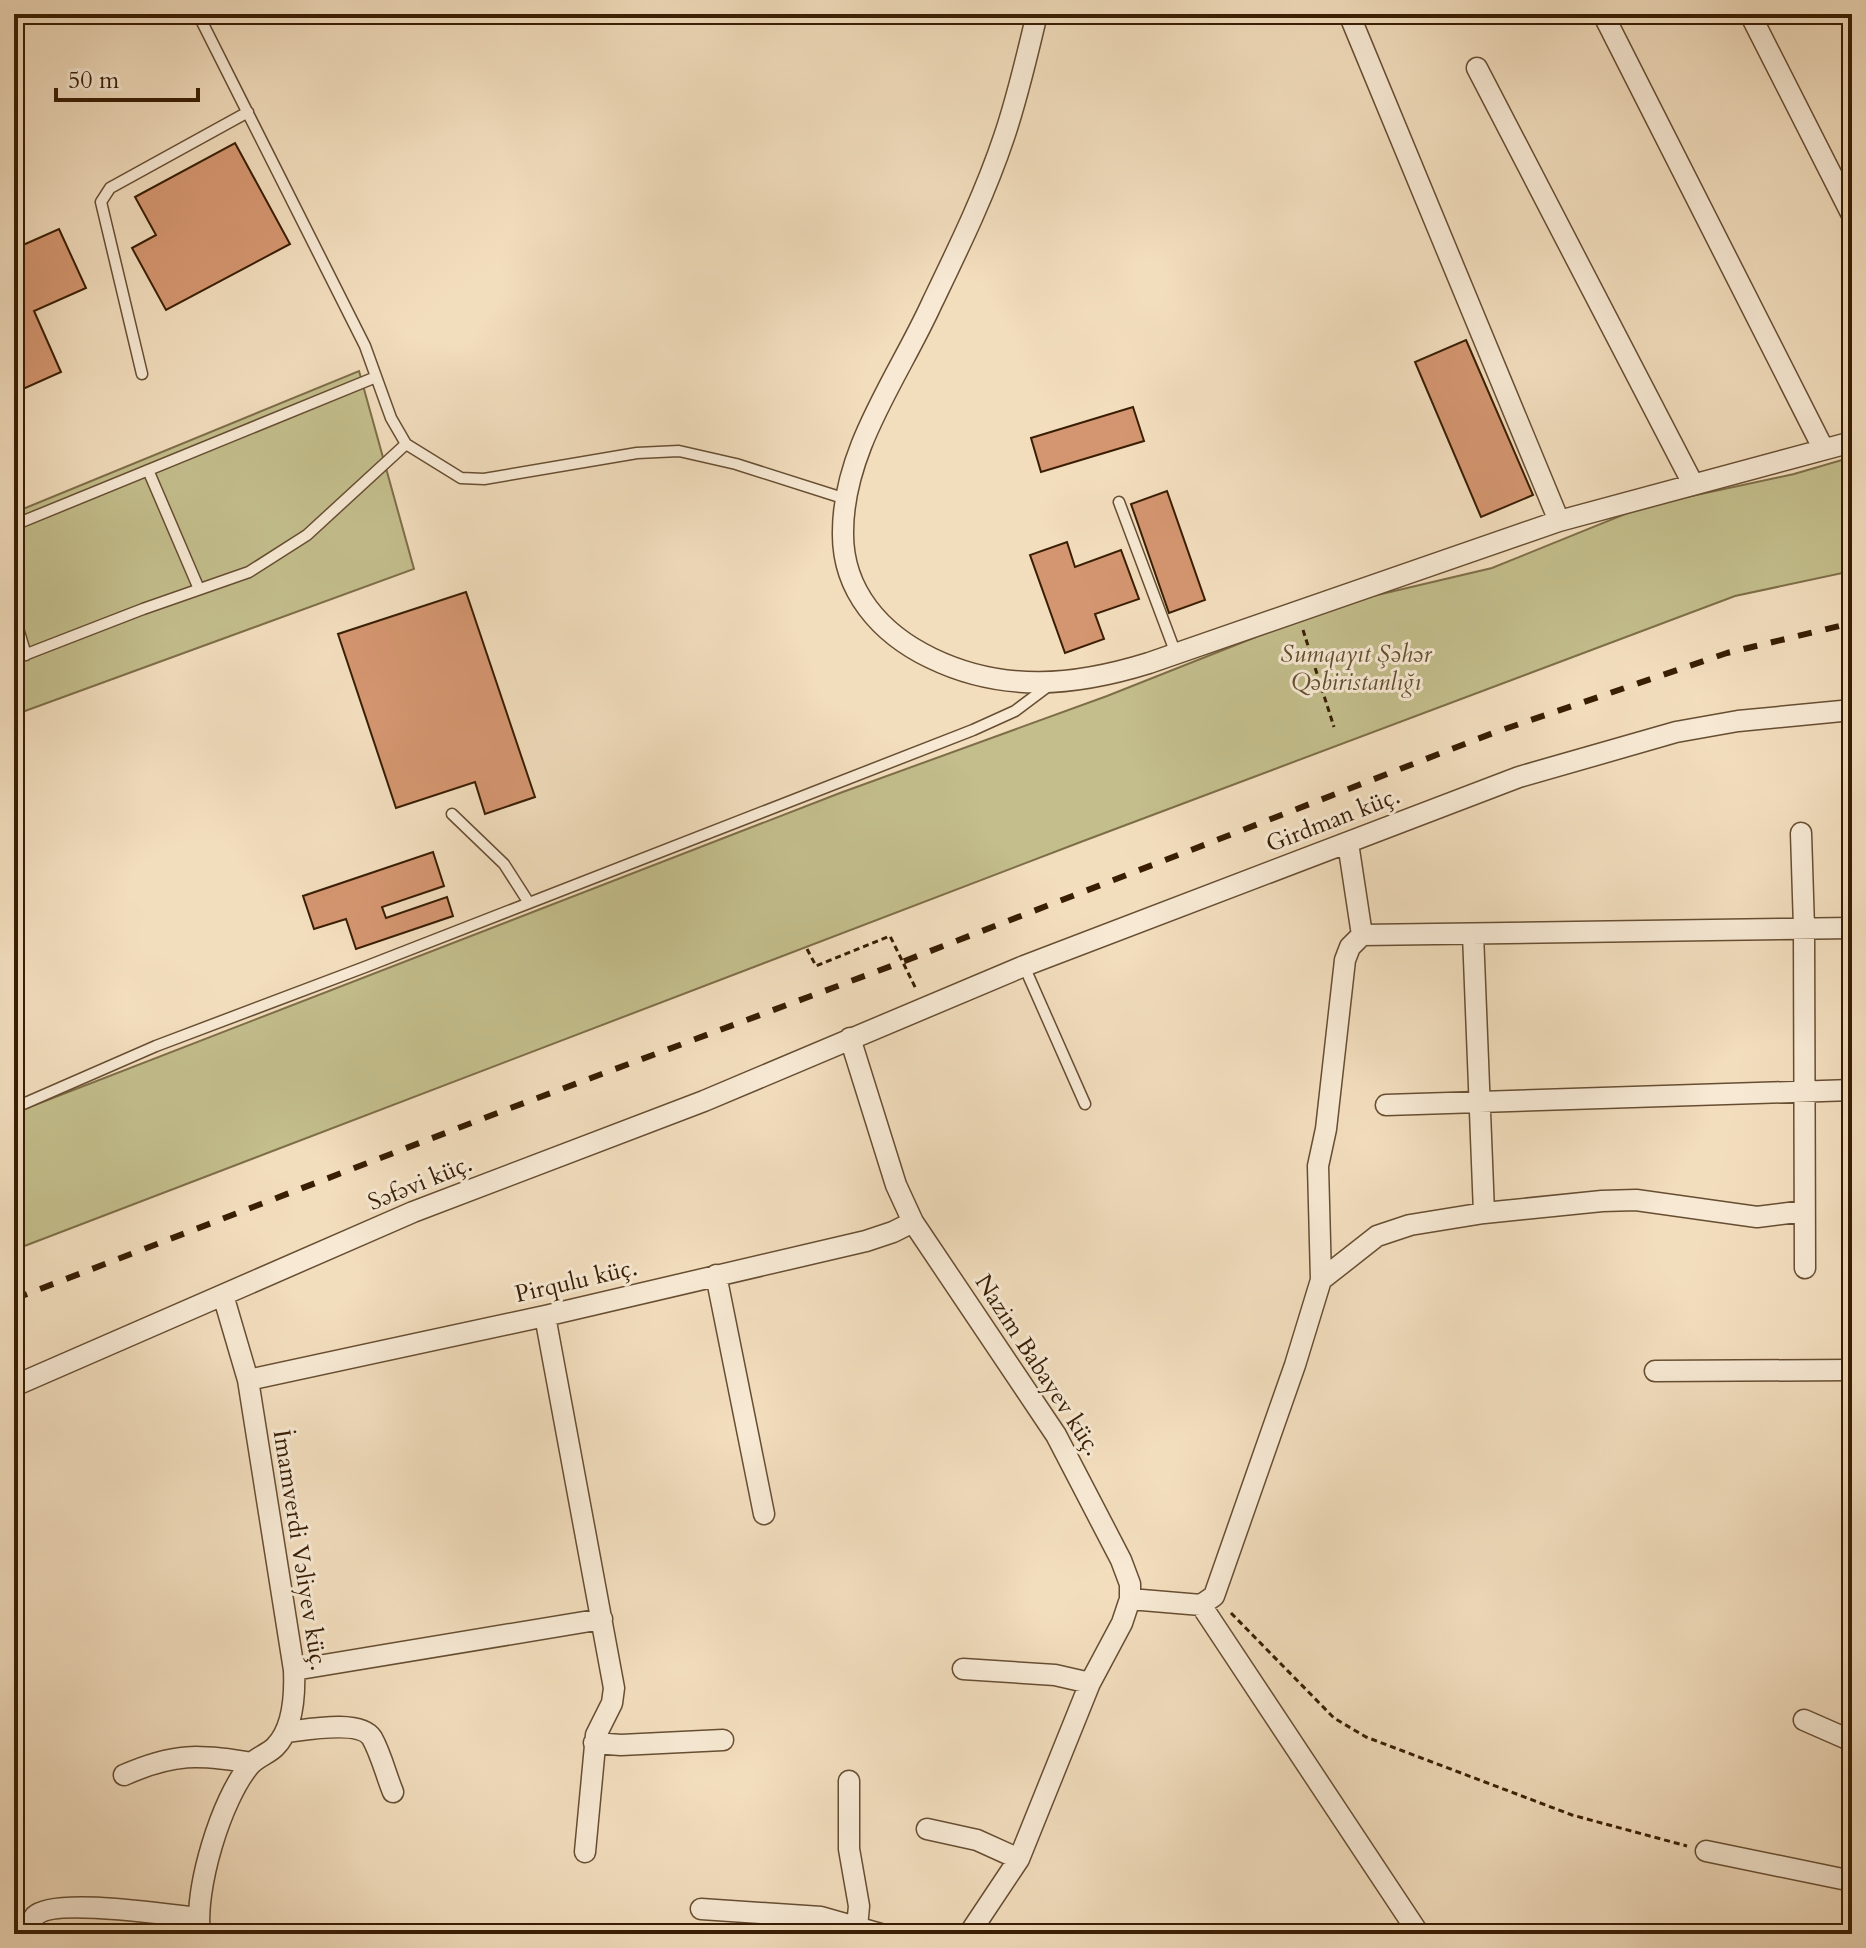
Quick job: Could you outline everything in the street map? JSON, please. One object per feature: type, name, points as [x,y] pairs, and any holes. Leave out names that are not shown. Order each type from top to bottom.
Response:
[{"type":"street","points":[[1037,14],[1020,84],[989,176],[931,306],[871,424],[846,499],[843,533],[846,566],[862,602],[885,628],[911,648],[945,665],[986,677],[1052,683],[1082,681],[1176,654],[1559,521],[1852,442]]},
{"type":"street","points":[[1349,14],[1559,521]]},
{"type":"street","points":[[1603,14],[1823,448]]},
{"type":"street","points":[[1750,14],[1852,215]]},
{"type":"street","points":[[1477,68],[1693,484]]},
{"type":"street","name":"Girdman küç.","points":[[850,1038],[1024,966],[1519,777],[1649,739],[1738,721],[1852,710]]},
{"type":"street","points":[[1801,833],[1805,1268]]},
{"type":"street","points":[[1348,843],[1362,935]]},
{"type":"street","points":[[1207,1600],[1295,1365],[1321,1280],[1318,1166],[1326,1129],[1345,960],[1350,947],[1362,935],[1852,928]]},
{"type":"street","points":[[1473,934],[1484,1213]]},
{"type":"street","name":"Nazim Babayev küç.","points":[[850,1038],[896,1185],[913,1222],[1056,1435],[1121,1560],[1130,1584],[1130,1599]]},
{"type":"street","name":"Səfəvi küç.","points":[[14,1386],[413,1212],[690,1107],[850,1038]]},
{"type":"street","points":[[1386,1105],[1852,1090]]},
{"type":"street","points":[[1321,1280],[1377,1236],[1410,1225],[1484,1213],[1636,1200],[1757,1217],[1804,1211]]},
{"type":"street","name":"Pirqulu küç.","points":[[248,1380],[545,1316],[866,1241],[913,1222]]},
{"type":"street","points":[[716,1275],[764,1514]]},
{"type":"street","name":"İmamverdi Vəliyev küç.","points":[[223,1295],[248,1380],[294,1670],[295,1688],[286,1732]]},
{"type":"street","points":[[545,1316],[614,1688],[612,1703],[594,1743],[585,1852]]},
{"type":"street","points":[[1655,1371],[1852,1370]]},
{"type":"street","points":[[969,1934],[1019,1859],[1090,1683],[1122,1623],[1130,1599],[1207,1600]]},
{"type":"street","points":[[1207,1600],[1419,1934]]},
{"type":"street","points":[[294,1670],[602,1619]]},
{"type":"street","points":[[963,1669],[1055,1675],[1090,1683]]},
{"type":"street","points":[[1804,1720],[1852,1741]]},
{"type":"street","points":[[29,1934],[30,1924],[36,1915],[51,1908],[78,1907],[199,1926],[207,1867],[219,1824],[234,1789],[252,1763],[275,1747],[286,1732],[352,1727],[364,1729],[371,1737],[393,1792]]},
{"type":"street","points":[[594,1743],[621,1745],[723,1740]]},
{"type":"street","points":[[124,1775],[151,1763],[184,1756],[208,1755],[252,1763]]},
{"type":"street","points":[[849,1781],[848,1835],[859,1906],[857,1927]]},
{"type":"street","points":[[927,1829],[977,1840],[1019,1859]]},
{"type":"street","points":[[1706,1851],[1852,1881]]},
{"type":"street","points":[[701,1909],[821,1917],[881,1934]]},
{"type":"lane","points":[[198,14],[365,346],[391,418],[406,444],[461,478],[484,479],[637,453],[679,451],[736,464],[846,499]]},
{"type":"lane","points":[[142,374],[101,202],[110,188],[248,112]]},
{"type":"lane","points":[[14,525],[376,377]]},
{"type":"lane","points":[[14,659],[249,572],[307,535],[406,444]]},
{"type":"lane","points":[[148,470],[199,589]]},
{"type":"lane","points":[[1119,502],[1176,654]]},
{"type":"lane","points":[[14,615],[26,655]]},
{"type":"lane","points":[[14,1108],[156,1046],[973,730],[1015,711],[1052,683]]},
{"type":"lane","points":[[452,814],[504,864],[529,903]]},
{"type":"lane","points":[[1024,966],[1085,1104]]},
{"type":"path","points":[[1297,611],[1334,727]]},
{"type":"path","points":[[807,949],[816,966],[890,936],[924,1007]]},
{"type":"path","points":[[1207,1600],[1334,1718],[1366,1737],[1572,1815],[1706,1851]]},
{"type":"green space","points":[[359,371],[414,569],[14,715],[14,504],[23,509]]},
{"type":"green space","name":"Sumqayıt Şəhər Qəbiristanlığı","points":[[1852,457],[1852,571],[1735,596],[1078,843],[14,1250],[14,1113],[840,793],[1107,696],[1339,604],[1492,568],[1645,506],[1794,474]]},
{"type":"building","points":[[512,14],[537,14],[516,24]]},
{"type":"building","points":[[235,143],[290,244],[166,310],[132,248],[156,235],[135,197]]},
{"type":"building","points":[[59,229],[86,288],[34,311],[61,372],[14,393],[14,249]]},
{"type":"building","points":[[1466,340],[1533,495],[1481,517],[1415,362]]},
{"type":"building","points":[[1133,407],[1144,441],[1041,472],[1031,438]]},
{"type":"building","points":[[1167,491],[1205,600],[1169,613],[1131,504]]},
{"type":"building","points":[[1067,542],[1075,567],[1121,550],[1139,599],[1095,614],[1104,639],[1065,653],[1030,555]]},
{"type":"building","points":[[466,592],[535,797],[485,814],[475,782],[396,808],[338,634]]},
{"type":"building","points":[[433,852],[444,886],[382,907],[386,918],[447,897],[453,916],[356,949],[346,919],[314,929],[303,896]]},
{"type":"railway","points":[[14,1299],[902,962],[1493,733],[1727,653],[1852,623]]}]
